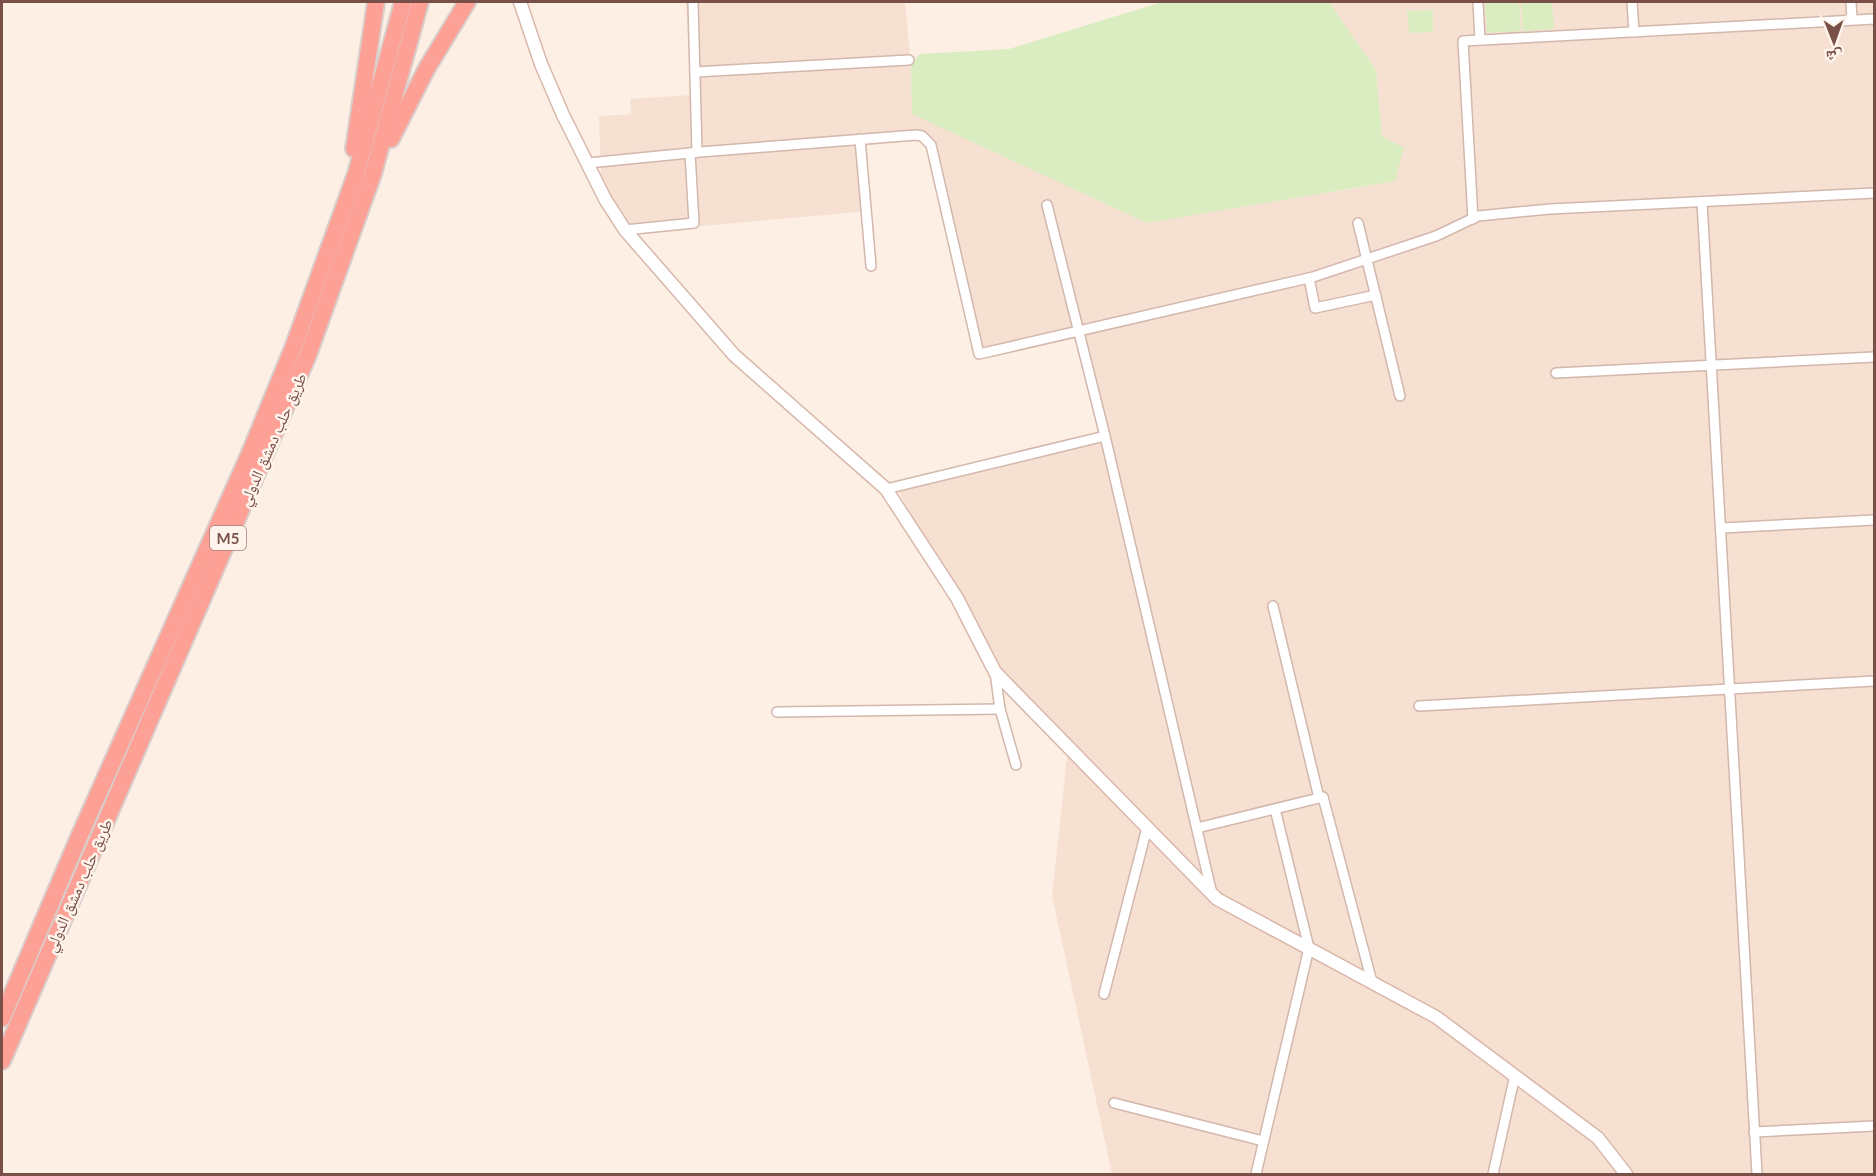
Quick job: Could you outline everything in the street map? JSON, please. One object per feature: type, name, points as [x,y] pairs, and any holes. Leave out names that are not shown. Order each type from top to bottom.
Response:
[{"type":"highway","points":[[346,204],[376,2]]},
{"type":"highway","name":"طريق حلب دمشق الدولي","points":[[2,1018],[79,837],[250,453],[293,348],[356,174],[403,2]]},
{"type":"highway","name":"طريق حلب دمشق الدولي","points":[[2,1061],[309,355],[373,174],[420,2]]},
{"type":"highway","points":[[373,174],[427,68],[467,2]]},
{"type":"street","points":[[520,2],[541,64],[563,115],[605,199],[625,230],[734,355],[886,489],[957,598],[995,672],[1217,899],[1436,1017],[1598,1138],[1626,1174]]},
{"type":"street","points":[[625,230],[694,223],[693,2]]},
{"type":"street","points":[[1478,2],[1480,40]]},
{"type":"street","points":[[1632,2],[1634,32]]},
{"type":"street","points":[[1851,2],[1852,20]]},
{"type":"street","points":[[1473,219],[1463,41],[1875,19]]},
{"type":"street","points":[[695,72],[909,60]]},
{"type":"street","points":[[588,163],[694,152],[922,136],[931,145],[979,354],[1308,278],[1436,236],[1478,216],[1550,209],[1875,193]]},
{"type":"street","points":[[860,139],[871,266]]},
{"type":"street","points":[[1702,202],[1757,1174]]},
{"type":"street","points":[[1047,205],[1105,436],[1212,894]]},
{"type":"street","points":[[1358,223],[1400,396]]},
{"type":"street","points":[[1308,278],[1315,308],[1376,295]]},
{"type":"street","points":[[1556,374],[1875,357]]},
{"type":"street","points":[[886,489],[1105,436]]},
{"type":"street","points":[[1722,528],[1875,520]]},
{"type":"street","points":[[1273,606],[1318,798]]},
{"type":"street","points":[[995,672],[1000,710],[1016,765]]},
{"type":"street","points":[[1419,706],[1875,681]]},
{"type":"street","points":[[777,712],[1000,710]]},
{"type":"street","points":[[1197,828],[1323,797],[1372,982]]},
{"type":"street","points":[[1256,1174],[1309,948],[1275,808]]},
{"type":"street","points":[[1104,994],[1147,828]]},
{"type":"street","points":[[1493,1174],[1515,1076]]},
{"type":"street","points":[[1114,1102],[1263,1141]]},
{"type":"street","points":[[1754,1132],[1875,1126]]},
{"type":"shaded area","points":[[686,2],[905,2],[911,66],[912,114],[1327,193],[1395,181],[1382,136],[1376,70],[1329,2],[1874,2],[1874,1174],[1112,1174],[1052,896],[1068,748],[995,672],[896,486],[1105,436],[1079,332],[979,354],[930,145],[916,139],[865,146],[870,211],[633,232],[601,181],[599,116],[631,114],[630,99],[691,95]]},
{"type":"green space","points":[[1162,2],[1329,2],[1376,70],[1382,136],[1404,148],[1395,181],[1147,223],[912,114],[911,66],[919,54],[1009,49]]},
{"type":"green space","points":[[1485,2],[1519,2],[1521,31],[1487,33]]},
{"type":"green space","points":[[1521,2],[1552,2],[1554,29],[1523,31]]},
{"type":"green space","points":[[1433,10],[1433,32],[1409,33],[1407,11]]}]
